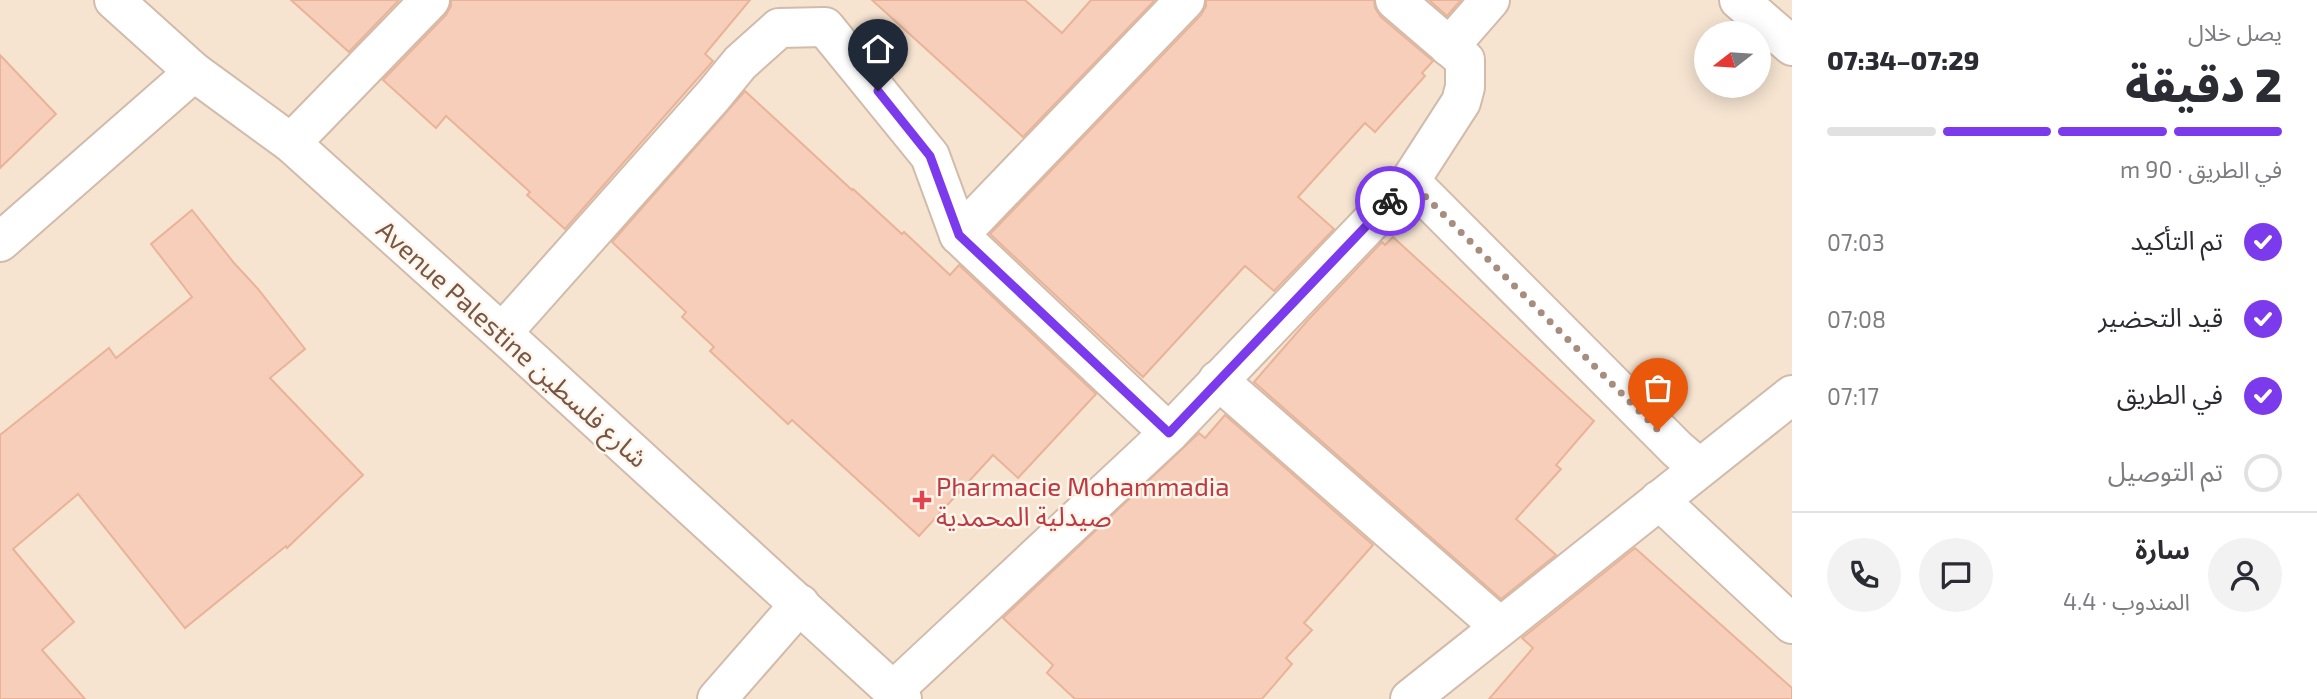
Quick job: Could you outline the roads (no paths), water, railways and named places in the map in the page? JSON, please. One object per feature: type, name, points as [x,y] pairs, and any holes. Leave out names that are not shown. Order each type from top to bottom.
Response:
[{"type":"street","name":"Avenue Palestine شارع فلسطين","points":[[114,0],[194,72],[291,143],[897,695]]},
{"type":"street","points":[[291,143],[430,0]]},
{"type":"street","points":[[959,235],[1185,0]]},
{"type":"street","points":[[897,695],[1169,433],[1410,181],[1461,102],[1466,74],[1465,60],[1395,0]]},
{"type":"street","points":[[1449,47],[1490,0]]},
{"type":"street","points":[[1739,0],[1792,46]]},
{"type":"street","points":[[502,333],[740,63],[779,28],[825,27],[930,156],[959,235],[1169,433]]},
{"type":"street","points":[[0,242],[194,72]]},
{"type":"street","points":[[1410,181],[1698,467]]},
{"type":"street","points":[[1218,380],[1499,626]]},
{"type":"street","points":[[1437,691],[1499,626],[1792,395]]},
{"type":"street","points":[[1659,500],[1792,624]]},
{"type":"street","points":[[716,699],[800,604]]},
{"type":"place","name":"Pharmacie Mohammadia صيدلية المحمدية","points":[[922,500]]}]
